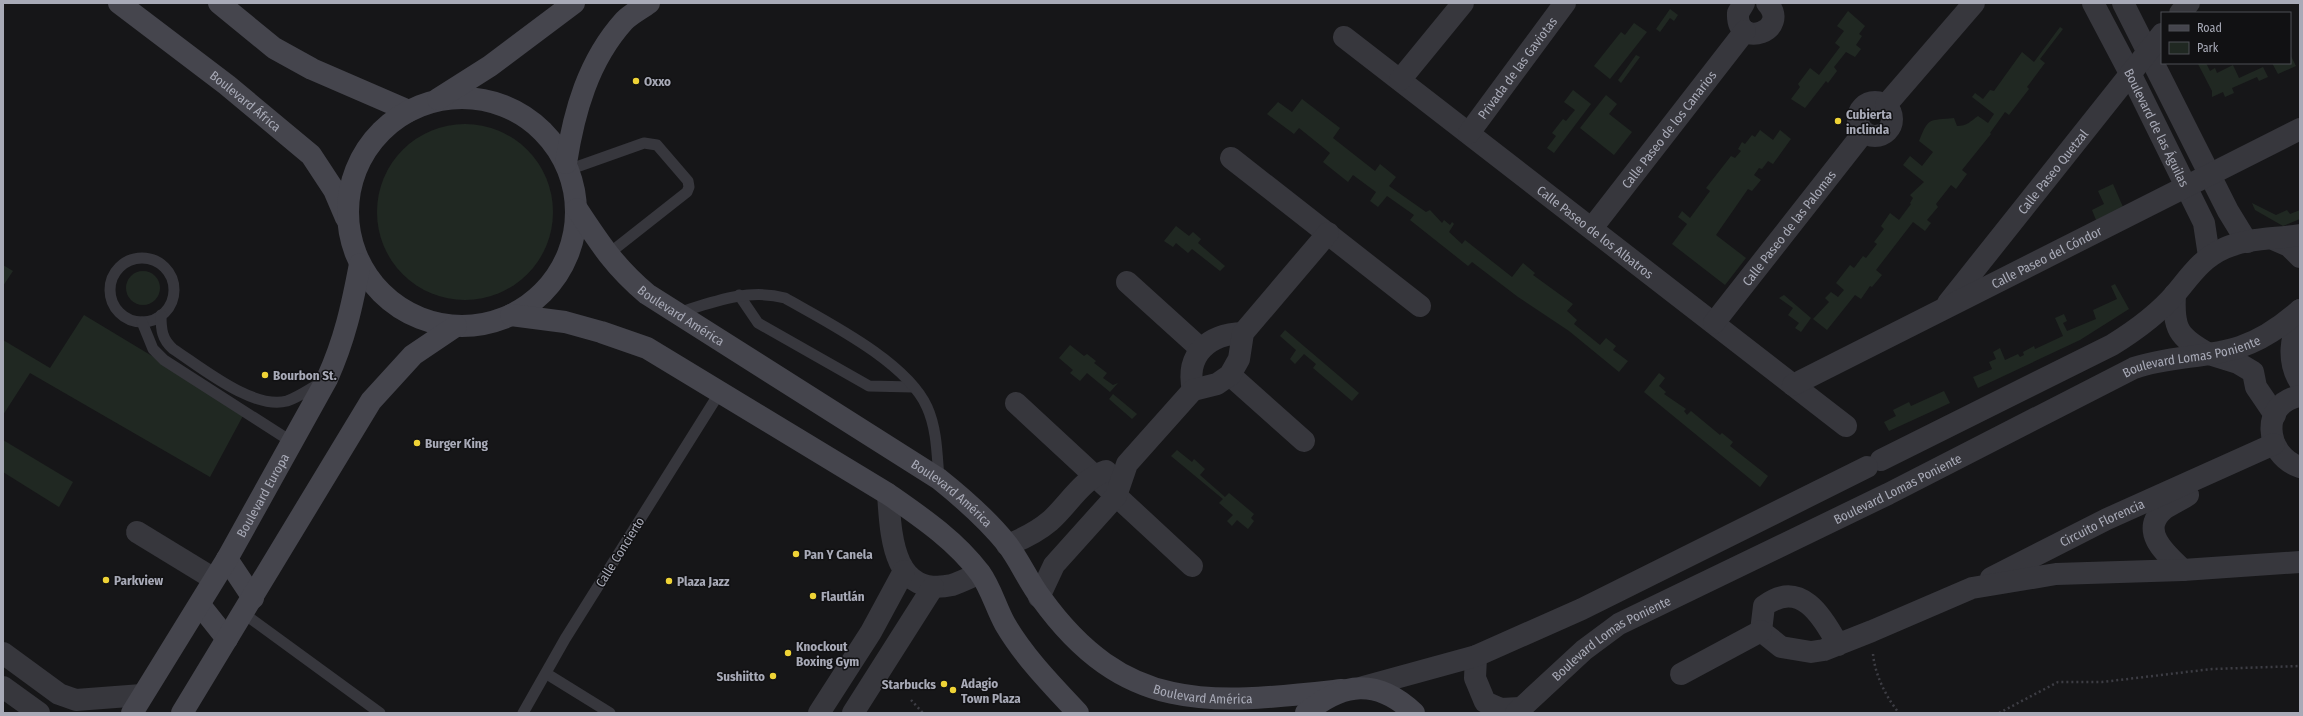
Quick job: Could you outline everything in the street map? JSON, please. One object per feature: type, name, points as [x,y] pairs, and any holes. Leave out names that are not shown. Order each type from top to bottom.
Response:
[{"type":"main road","name":"Boulevard África","points":[[119,3],[227,85],[311,156],[334,190],[348,221]]},
{"type":"main road","points":[[219,3],[280,51],[312,69],[409,111]]},
{"type":"main road","points":[[433,102],[464,98],[472,99],[495,103],[524,116],[548,137],[567,166],[573,185],[576,209],[573,241],[560,272],[538,297],[511,315],[484,324],[456,326],[426,320],[399,308],[377,288],[360,264],[352,243],[348,221],[349,194],[356,169],[369,146],[387,126],[409,111],[433,102],[490,66],[574,3]]},
{"type":"main road","points":[[567,166],[571,133],[581,96],[593,67],[625,20],[649,3]]},
{"type":"main road","name":"Boulevard América","points":[[576,209],[608,255],[630,279],[648,294],[939,479],[965,499],[1007,545],[1040,597],[1060,624],[1080,645],[1102,662],[1130,680],[1201,705],[1363,687]]},
{"type":"main road","name":"Boulevard Europa","points":[[137,704],[227,559],[327,379],[341,347],[351,315],[360,264]]},
{"type":"main road","points":[[511,315],[565,322],[601,332],[646,348],[888,494],[938,529],[980,573],[1005,624],[1035,667],[1078,713]]},
{"type":"main road","points":[[182,713],[371,401],[413,355],[456,326]]},
{"type":"main road","points":[[227,559],[248,606]]},
{"type":"main road","points":[[200,604],[227,639]]},
{"type":"main road","points":[[1363,687],[1390,696],[1414,713]]},
{"type":"main road","points":[[1306,713],[1342,690]]},
{"type":"street","points":[[1400,80],[1463,3]]},
{"type":"street","name":"Privada de las Gaviotas","points":[[1469,133],[1565,3]]},
{"type":"street","points":[[1744,3],[1738,13],[1738,20],[1745,31],[1759,34],[1770,27],[1773,13],[1767,3]]},
{"type":"street","name":"Calle Paseo de las Palomas","points":[[1714,323],[1864,132],[1877,136],[1889,130],[1892,117],[1886,105],[1974,3]]},
{"type":"street","name":"Boulevard de las Águilas","points":[[2093,3],[2131,75],[2204,223],[2209,256]]},
{"type":"street","name":"Boulevard de las Águilas","points":[[2123,3],[2232,218],[2247,242]]},
{"type":"street","points":[[2181,12],[2189,3]]},
{"type":"street","name":"Calle Paseo de los Canarios","points":[[1592,228],[1745,31]]},
{"type":"street","name":"Calle Paseo Quetzal","points":[[1944,308],[2131,75],[2147,51],[2161,35]]},
{"type":"street","name":"Calle Paseo de los Albatros","points":[[1344,37],[1846,426]]},
{"type":"street","name":"Calle Paseo del Cóndor","points":[[1793,385],[2300,129]]},
{"type":"street","points":[[1231,158],[1420,306]]},
{"type":"street","points":[[1040,597],[1054,565],[1064,552],[1116,496],[1127,464],[1193,390],[1217,384],[1230,375],[1239,359],[1243,333],[1328,234]]},
{"type":"street","points":[[1363,687],[1476,656],[1582,609],[2112,345],[2131,332],[2176,294],[2188,276],[2209,256],[2226,247],[2247,242],[2274,240],[2300,235]]},
{"type":"street","points":[[2274,240],[2289,246],[2300,257]]},
{"type":"street","points":[[1127,282],[1201,349]]},
{"type":"street","points":[[2176,294],[2174,314],[2179,332],[2187,341],[2209,354],[2238,363],[2253,372],[2256,388],[2275,415]]},
{"type":"street","points":[[2300,310],[2292,337],[2290,357],[2293,369],[2300,382]]},
{"type":"street","name":"Boulevard Lomas Poniente","points":[[1518,711],[1584,650],[1619,624],[1925,475],[2134,368],[2164,360],[2240,348],[2261,339],[2281,327],[2300,310]]},
{"type":"street","points":[[1193,390],[1190,377],[1192,367],[1201,349],[1218,338],[1229,334],[1243,333]]},
{"type":"street","points":[[1230,375],[1304,441]]},
{"type":"street","points":[[2300,396],[2286,402],[2275,415],[2271,433],[2279,454],[2288,462],[2300,467]]},
{"type":"street","points":[[1016,403],[1192,566]]},
{"type":"street","name":"Circuito Florencia","points":[[1761,631],[1781,647],[1796,650],[1811,652],[1824,650],[1838,645],[1972,588],[2107,519],[2274,444]]},
{"type":"street","points":[[1911,445],[1925,475]]},
{"type":"street","name":"Circuito Florencia","points":[[2183,570],[2161,549],[2155,540],[2157,518],[2164,510],[2216,479],[2235,462]]},
{"type":"street","points":[[1007,545],[1032,534],[1043,526],[1093,475],[1127,464]]},
{"type":"street","points":[[1846,477],[1858,508]]},
{"type":"street","points":[[888,494],[891,541],[904,571],[916,582],[933,587],[952,584],[980,573]]},
{"type":"street","points":[[1043,526],[1064,552]]},
{"type":"street","points":[[137,532],[214,579]]},
{"type":"street","name":"Circuito Florencia","points":[[1972,588],[2056,574],[2183,570],[2300,562]]},
{"type":"street","points":[[819,713],[871,632],[904,571]]},
{"type":"street","points":[[853,713],[933,587]]},
{"type":"street","points":[[1681,674],[1761,631],[1764,606],[1775,598],[1788,595],[1801,598],[1814,608],[1838,645]]},
{"type":"street","points":[[3,654],[59,694],[76,700],[137,704]]},
{"type":"street","points":[[1476,656],[1475,678],[1485,702],[1502,709],[1518,711]]},
{"type":"street","points":[[3,687],[39,713]]},
{"type":"lane","points":[[567,166],[644,143],[652,143],[658,145],[688,181],[689,187],[686,192],[608,255]]},
{"type":"lane","points":[[135,258],[146,258],[156,261],[165,267],[171,276],[174,287],[173,298],[169,307],[161,315],[152,320],[142,322],[122,315],[115,308],[110,288],[112,278],[117,269],[125,262],[135,258]]},
{"type":"lane","points":[[678,312],[739,295],[768,294],[785,298],[879,355],[901,373],[927,406],[932,426],[939,479]]},
{"type":"lane","points":[[739,295],[758,323],[869,386],[913,388]]},
{"type":"lane","points":[[161,315],[161,332],[166,342],[173,350],[248,397],[269,403],[287,401],[327,379]]},
{"type":"lane","points":[[142,322],[153,349],[164,360],[292,442]]},
{"type":"lane","name":"Calle Concierto","points":[[523,713],[547,674],[565,640],[720,392]]},
{"type":"lane","points":[[248,606],[380,713]]},
{"type":"lane","points":[[547,674],[610,713]]},
{"type":"path","points":[[1872,631],[1874,666],[1890,702],[1899,713]]},
{"type":"path","points":[[1999,713],[2058,682],[2102,682],[2212,669],[2300,666]]},
{"type":"path","points":[[911,700],[923,713]]},
{"type":"green space","points":[[1670,9],[1678,15],[1674,21],[1670,18],[1660,32],[1656,29]]},
{"type":"green space","points":[[1848,11],[1865,26],[1859,34],[1862,36],[1856,45],[1861,49],[1855,57],[1846,52],[1834,67],[1837,71],[1828,83],[1826,81],[1805,108],[1791,99],[1800,87],[1798,84],[1810,68],[1819,75],[1840,47],[1835,43],[1844,31],[1837,26]]},
{"type":"green space","points":[[1634,23],[1647,32],[1610,79],[1594,66],[1621,32],[1625,35]]},
{"type":"green space","points":[[2060,27],[2063,29],[2040,59],[2045,63],[2027,87],[2029,89],[2009,115],[2005,112],[1990,133],[1991,134],[1962,170],[1967,174],[1956,189],[1951,185],[1936,204],[1938,207],[1927,220],[1931,223],[1925,231],[1913,222],[1876,270],[1882,275],[1872,287],[1870,286],[1861,299],[1855,295],[1827,330],[1813,319],[1829,302],[1825,298],[1831,292],[1838,297],[1844,290],[1836,283],[1850,265],[1854,268],[1863,256],[1866,258],[1877,244],[1874,242],[1884,229],[1881,226],[1890,213],[1899,220],[1911,204],[1910,203],[1913,198],[1910,195],[1924,182],[1903,165],[1910,156],[1922,166],[1933,152],[1919,141],[1925,127],[1931,121],[1954,118],[1957,126],[1960,126],[1969,123],[1978,116],[1988,123],[1994,114],[1972,97],[1975,93],[1983,99],[1990,90],[1994,91],[2022,52],[2034,62]]},
{"type":"green space","points":[[1636,55],[1640,57],[1621,83],[1618,80]]},
{"type":"green space","points":[[2291,56],[2296,66],[2278,74],[2273,64],[2291,64]]},
{"type":"green space","points":[[2198,64],[2206,64],[2210,71],[2215,68],[2217,73],[2233,65],[2239,78],[2263,67],[2268,77],[2259,81],[2257,77],[2232,88],[2234,93],[2225,97],[2223,92],[2212,97],[2212,91]]},
{"type":"green space","points":[[1573,90],[1591,104],[1554,153],[1547,148],[1556,136],[1552,133],[1563,119],[1566,121],[1575,110],[1564,102]]},
{"type":"green space","points":[[1606,95],[1617,104],[1609,114],[1632,132],[1614,155],[1580,128]]},
{"type":"green space","points":[[1302,99],[1340,128],[1333,138],[1375,171],[1380,164],[1396,177],[1389,186],[1426,212],[1430,210],[1442,223],[1444,220],[1450,225],[1452,222],[1454,224],[1449,232],[1462,244],[1465,240],[1512,277],[1523,263],[1535,273],[1533,275],[1573,304],[1567,311],[1577,320],[1574,324],[1600,345],[1606,338],[1616,346],[1613,350],[1628,361],[1619,372],[1569,331],[1518,297],[1472,262],[1468,266],[1410,220],[1414,215],[1387,196],[1378,207],[1370,201],[1376,192],[1353,175],[1348,182],[1323,162],[1330,153],[1299,128],[1294,134],[1267,114],[1278,102],[1292,112]]},
{"type":"green space","points":[[465,124],[482,126],[499,131],[521,144],[533,156],[546,178],[551,195],[553,212],[551,229],[546,246],[533,268],[521,280],[499,293],[482,298],[465,300],[448,298],[431,293],[409,280],[397,268],[384,246],[379,229],[377,212],[379,195],[384,178],[397,156],[409,144],[431,131],[448,126]]},
{"type":"green space","points":[[1760,130],[1773,140],[1780,130],[1791,139],[1773,164],[1768,161],[1762,169],[1759,168],[1754,175],[1761,180],[1752,191],[1748,189],[1716,235],[1746,258],[1725,285],[1672,244],[1687,224],[1678,217],[1682,211],[1690,218],[1710,191],[1706,188],[1731,156],[1735,158],[1741,151],[1738,149],[1742,142],[1745,144],[1752,135],[1755,137]]},
{"type":"green space","points":[[2113,184],[2123,207],[2096,220],[2092,210],[2104,204],[2098,191]]},
{"type":"green space","points":[[2252,203],[2276,215],[2287,210],[2290,214],[2300,210],[2300,219],[2283,226],[2255,210]]},
{"type":"green space","points":[[1176,226],[1189,236],[1193,232],[1201,239],[1198,243],[1225,266],[1220,271],[1192,249],[1188,253],[1176,243],[1173,247],[1164,241]]},
{"type":"green space","points":[[3,265],[13,271],[3,286]]},
{"type":"green space","points":[[140,271],[146,271],[150,272],[157,278],[160,288],[159,295],[153,302],[146,305],[140,305],[136,304],[129,298],[126,291],[126,285],[127,281],[133,274]]},
{"type":"green space","points":[[2115,284],[2129,309],[2080,340],[1978,388],[1973,377],[1992,369],[1989,362],[1996,359],[1993,352],[2000,348],[2005,360],[2018,354],[2020,357],[2024,355],[2023,352],[2034,346],[2035,349],[2063,336],[2055,318],[2064,314],[2067,321],[2063,323],[2067,331],[2096,319],[2093,310],[2117,299],[2111,286]]},
{"type":"green space","points":[[1784,295],[1811,318],[1801,332],[1795,328],[1799,323],[1788,315],[1793,308],[1779,298]]},
{"type":"green space","points":[[84,315],[245,412],[210,477],[30,373],[3,415],[3,340],[50,368]]},
{"type":"green space","points":[[1285,330],[1359,393],[1352,401],[1313,368],[1316,364],[1304,354],[1295,364],[1290,359],[1296,350],[1280,336]]},
{"type":"green space","points":[[1070,345],[1084,356],[1087,354],[1096,361],[1094,363],[1107,373],[1103,378],[1113,385],[1118,383],[1110,392],[1087,373],[1080,381],[1070,373],[1073,370],[1059,358]]},
{"type":"green space","points":[[1659,373],[1665,378],[1659,386],[1666,392],[1664,394],[1686,409],[1684,411],[1687,415],[1691,411],[1720,435],[1722,433],[1733,442],[1730,446],[1768,476],[1760,487],[1644,392]]},
{"type":"green space","points":[[1944,391],[1950,403],[1889,431],[1884,422],[1896,416],[1893,410],[1909,402],[1911,406]]},
{"type":"green space","points":[[1113,394],[1137,414],[1132,419],[1109,399]]},
{"type":"green space","points":[[3,440],[73,482],[59,507],[3,472]]},
{"type":"green space","points":[[1177,450],[1192,462],[1194,459],[1205,469],[1200,475],[1225,497],[1229,493],[1254,514],[1251,518],[1254,521],[1248,529],[1237,520],[1232,526],[1227,521],[1233,515],[1219,503],[1223,499],[1171,456]]},
{"type":"place","name":"Oxxo","points":[[636,81]]},
{"type":"place","name":"Cubierta inclinda","points":[[1838,121]]},
{"type":"place","name":"Bourbon St.","points":[[265,375]]},
{"type":"place","name":"Burger King","points":[[417,443]]},
{"type":"place","name":"Pan Y Canela","points":[[796,554]]},
{"type":"place","name":"Parkview","points":[[106,580]]},
{"type":"place","name":"Plaza Jazz","points":[[669,581]]},
{"type":"place","name":"Flautlán","points":[[813,596]]},
{"type":"place","name":"Knockout Boxing Gym","points":[[788,653]]},
{"type":"place","name":"Sushiitto","points":[[773,676]]},
{"type":"place","name":"Starbucks","points":[[944,684]]},
{"type":"place","name":"Adagio Town Plaza","points":[[953,690]]}]
